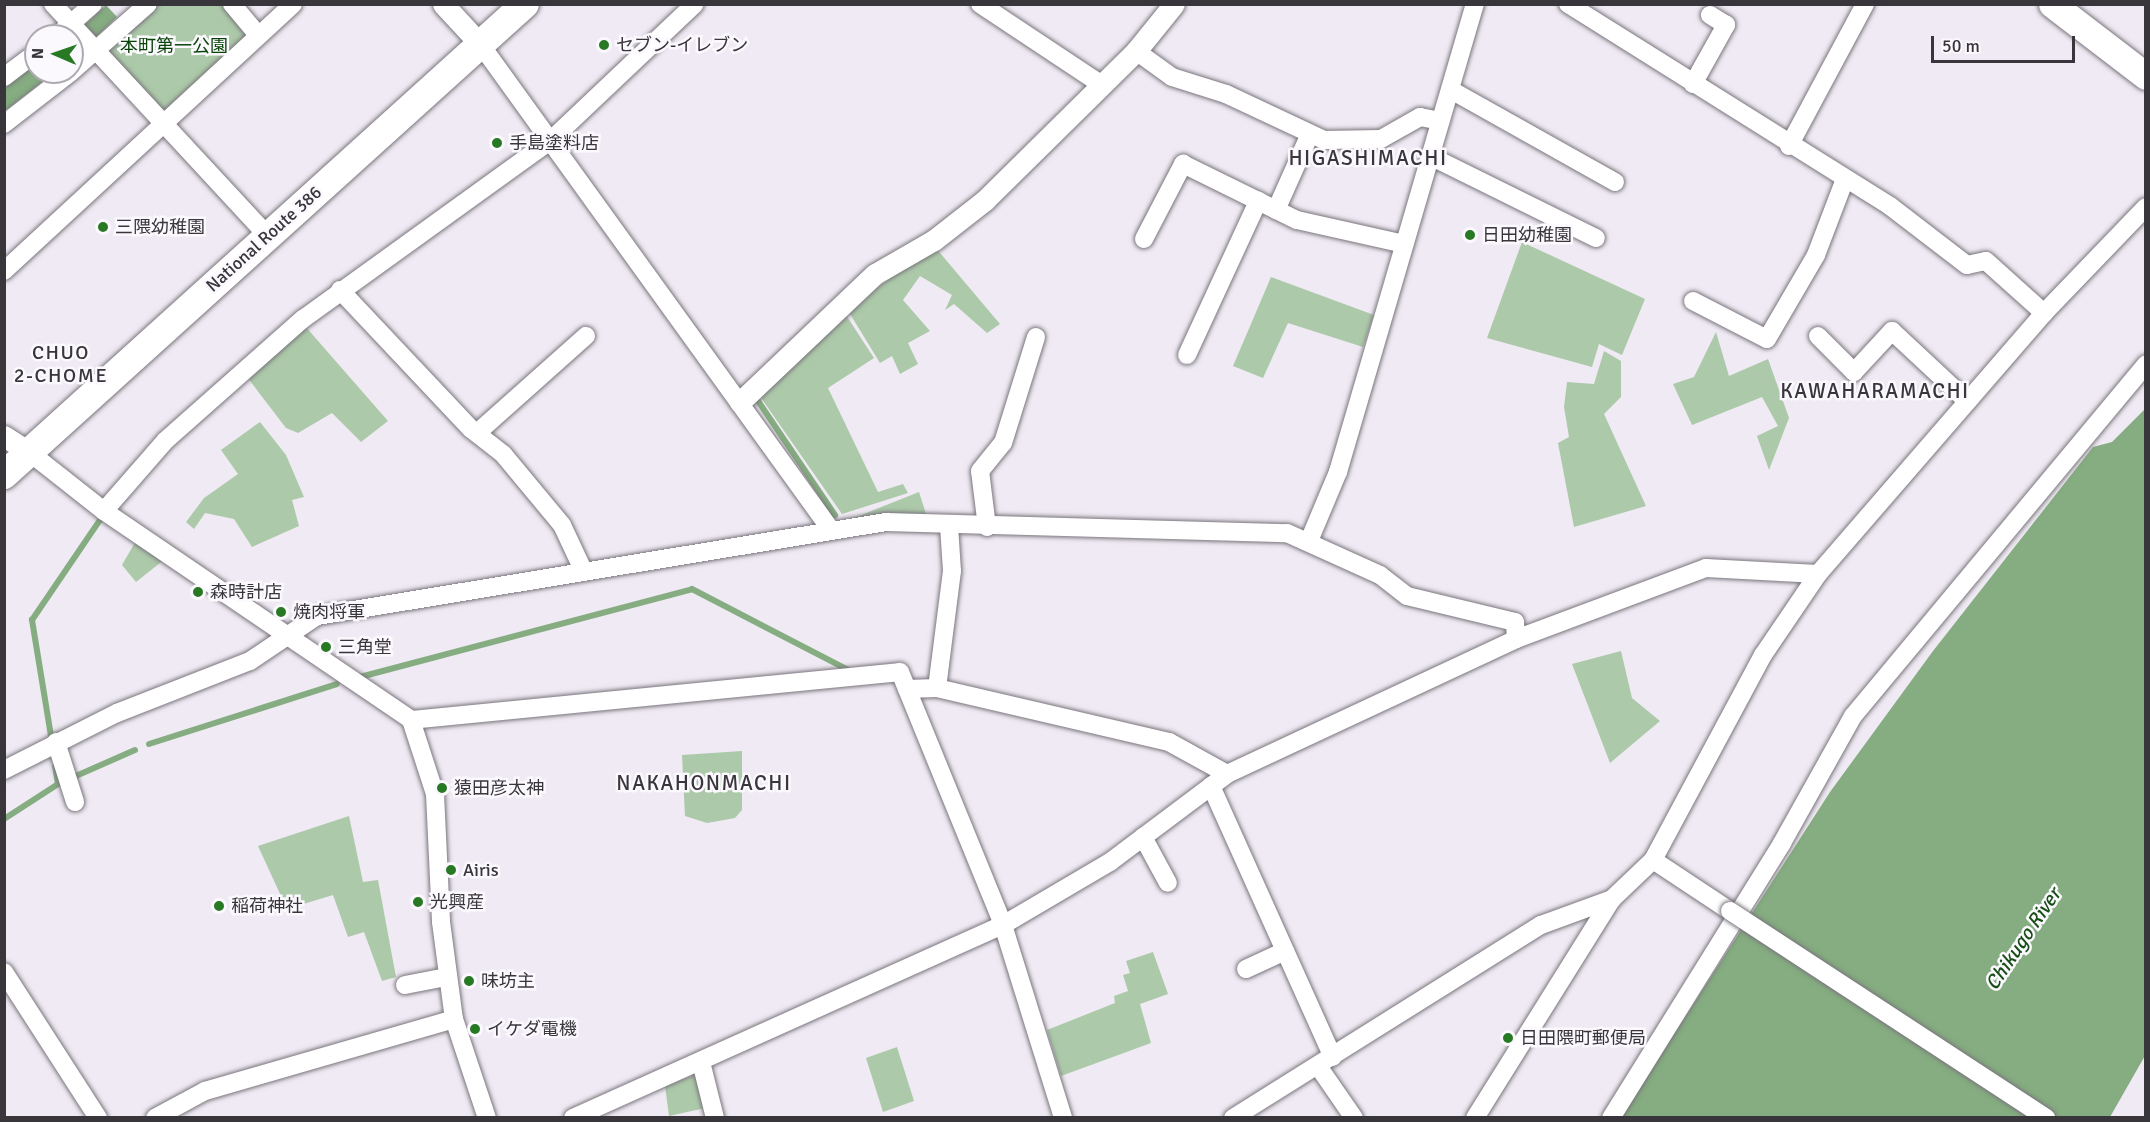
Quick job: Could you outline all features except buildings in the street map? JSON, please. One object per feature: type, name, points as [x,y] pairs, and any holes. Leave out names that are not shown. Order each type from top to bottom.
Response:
[{"type":"highway","name":"National Route 386","points":[[4,476],[525,4]]},
{"type":"main road","points":[[2052,4],[2145,76]]},
{"type":"street","points":[[53,4],[61,24]]},
{"type":"street","points":[[71,24],[93,4]]},
{"type":"street","points":[[84,62],[148,4]]},
{"type":"street","points":[[232,4],[258,35]]},
{"type":"street","points":[[4,271],[293,4]]},
{"type":"street","points":[[443,4],[481,45]]},
{"type":"street","points":[[456,4],[481,45],[831,530]]},
{"type":"street","points":[[104,511],[165,440],[340,290],[550,141],[695,4]]},
{"type":"street","points":[[980,4],[1102,85]]},
{"type":"street","points":[[740,402],[875,274],[934,240],[985,200],[1136,51],[1174,4]]},
{"type":"street","points":[[1309,541],[1338,472],[1475,4]]},
{"type":"street","points":[[1568,4],[1789,146],[1845,179],[1967,265],[1986,261],[2044,313]]},
{"type":"street","points":[[1789,146],[1865,4]]},
{"type":"street","points":[[1693,84],[1726,25],[1710,15]]},
{"type":"street","points":[[84,44],[96,53],[162,126],[268,236]]},
{"type":"street","points":[[1136,51],[1173,77],[1226,94],[1324,140],[1381,139],[1420,117],[1441,121]]},
{"type":"street","points":[[4,77],[24,62]]},
{"type":"street","points":[[4,124],[56,84]]},
{"type":"street","points":[[1451,90],[1615,182]]},
{"type":"street","points":[[1276,210],[1310,134]]},
{"type":"street","points":[[1430,156],[1596,238]]},
{"type":"street","points":[[1144,239],[1182,164],[1297,220],[1404,244]]},
{"type":"street","points":[[1693,301],[1767,339],[1816,255],[1845,179]]},
{"type":"street","points":[[1187,355],[1258,201]]},
{"type":"street","points":[[1475,1118],[1612,899],[1653,860],[1762,655],[1818,574],[2044,313],[2145,207]]},
{"type":"street","points":[[340,290],[477,433],[503,454],[562,525],[583,570]]},
{"type":"street","points":[[1818,336],[1854,372],[1892,331],[1967,401]]},
{"type":"street","points":[[477,433],[586,336]]},
{"type":"street","points":[[987,528],[980,471],[1003,443],[1036,338]]},
{"type":"street","points":[[1611,1118],[1782,843],[1853,716],[2145,364]]},
{"type":"street","points":[[4,436],[29,452],[104,511],[411,720],[435,794],[446,977],[454,1019],[487,1118]]},
{"type":"street","points":[[4,770],[56,742],[250,661],[317,616],[583,570],[886,522],[987,528],[1110,524],[1287,533],[1380,575],[1407,596],[1515,622],[1516,639]]},
{"type":"street","points":[[937,688],[952,572],[950,526]]},
{"type":"street","points":[[573,1118],[1003,925],[1143,837],[1227,774],[1516,639],[1706,568],[1818,574]]},
{"type":"street","points":[[411,720],[900,672],[1003,925],[1063,1118]]},
{"type":"street","points":[[906,689],[937,688],[1169,742],[1227,774]]},
{"type":"street","points":[[56,742],[71,787]]},
{"type":"street","points":[[1211,786],[1285,951],[1326,1062],[1354,1118]]},
{"type":"street","points":[[1143,837],[1168,883]]},
{"type":"street","points":[[1653,860],[2046,1118]]},
{"type":"street","points":[[1233,1118],[1326,1062],[1541,925],[1612,899]]},
{"type":"street","points":[[1246,969],[1285,951]]},
{"type":"street","points":[[4,972],[98,1118]]},
{"type":"street","points":[[405,985],[446,977]]},
{"type":"street","points":[[155,1118],[205,1091],[454,1019]]},
{"type":"street","points":[[701,1062],[715,1118]]},
{"type":"green space","name":"本町第一公園","points":[[158,5],[222,5],[249,33],[158,117],[107,53]]},
{"type":"green space","points":[[1522,242],[1645,299],[1622,355],[1599,344],[1592,367],[1487,338]]},
{"type":"green space","points":[[935,247],[1000,324],[987,333],[954,304],[945,310],[952,295],[920,276],[903,300],[930,331],[908,343],[918,364],[900,374],[892,356],[880,363],[847,309]]},
{"type":"green space","points":[[1271,277],[1374,315],[1363,347],[1288,323],[1263,378],[1233,366]]},
{"type":"green space","points":[[844,312],[874,358],[828,388],[878,492],[903,484],[908,493],[842,514],[757,392]]},
{"type":"green space","points":[[305,326],[388,421],[361,442],[332,413],[298,433],[286,428],[247,377]]},
{"type":"green space","points":[[1716,332],[1729,376],[1768,359],[1789,418],[1769,470],[1757,436],[1778,426],[1762,397],[1692,425],[1673,384],[1694,377]]},
{"type":"green space","points":[[1604,351],[1621,361],[1621,397],[1604,414],[1646,506],[1574,527],[1558,443],[1569,437],[1564,407],[1567,382],[1594,384]]},
{"type":"green space","points":[[260,422],[286,455],[304,497],[292,500],[299,526],[252,547],[234,519],[205,513],[194,529],[186,522],[204,498],[238,474],[221,450]]},
{"type":"green space","points":[[919,492],[928,520],[846,521]]},
{"type":"green space","points":[[137,539],[165,559],[136,582],[122,565]]},
{"type":"green space","points":[[1621,651],[1632,698],[1660,721],[1610,763],[1572,664]]},
{"type":"green space","points":[[742,751],[742,810],[735,818],[707,823],[685,816],[682,755]]},
{"type":"green space","points":[[349,816],[363,882],[378,880],[396,977],[382,981],[364,932],[348,937],[333,895],[287,909],[258,846]]},
{"type":"green space","points":[[1153,952],[1168,994],[1140,1004],[1151,1043],[1061,1076],[1047,1030],[1115,1003],[1114,996],[1128,991],[1123,975],[1130,973],[1126,961]]},
{"type":"green space","points":[[897,1047],[914,1101],[883,1112],[866,1058]]},
{"type":"green space","points":[[702,1072],[710,1107],[669,1116],[665,1086]]},
{"type":"water","points":[[106,5],[117,17],[91,42],[84,32],[84,25]]},
{"type":"water","points":[[24,73],[24,84],[40,84],[5,111],[5,88]]},
{"type":"water","name":"Chikugo River","points":[[2145,409],[2146,1054],[2110,1117],[1620,1118],[1830,792],[1933,651],[2093,447],[2112,442]]},
{"type":"waterway","points":[[754,395],[835,515]]},
{"type":"waterway","points":[[51,736],[32,620],[100,520]]},
{"type":"waterway","points":[[360,677],[692,589],[850,671]]},
{"type":"waterway","points":[[149,744],[337,684]]},
{"type":"waterway","points":[[69,779],[135,750]]},
{"type":"waterway","points":[[4,819],[58,784],[55,766]]},
{"type":"place","name":"セブン-イレブン","points":[[604,45]]},
{"type":"place","name":"手島塗料店","points":[[497,143]]},
{"type":"place","name":"三隈幼稚園","points":[[103,227]]},
{"type":"place","name":"日田幼稚園","points":[[1470,235]]},
{"type":"place","name":"森時計店","points":[[198,592]]},
{"type":"place","name":"焼肉将軍","points":[[281,612]]},
{"type":"place","name":"三角堂","points":[[326,647]]},
{"type":"place","name":"猿田彦太神","points":[[442,788]]},
{"type":"place","name":"Airis","points":[[451,870]]},
{"type":"place","name":"光興産","points":[[418,902]]},
{"type":"place","name":"稲荷神社","points":[[219,906]]},
{"type":"place","name":"味坊主","points":[[469,981]]},
{"type":"place","name":"イケダ電機","points":[[475,1029]]},
{"type":"place","name":"日田隈町郵便局","points":[[1508,1038]]},
{"type":"district","name":"HIGASHIMACHI","points":[[1368,158]]},
{"type":"district","name":"CHUO 2-CHOME","points":[[61,364]]},
{"type":"district","name":"KAWAHARAMACHI","points":[[1875,391]]},
{"type":"district","name":"NAKAHONMACHI","points":[[704,783]]}]
